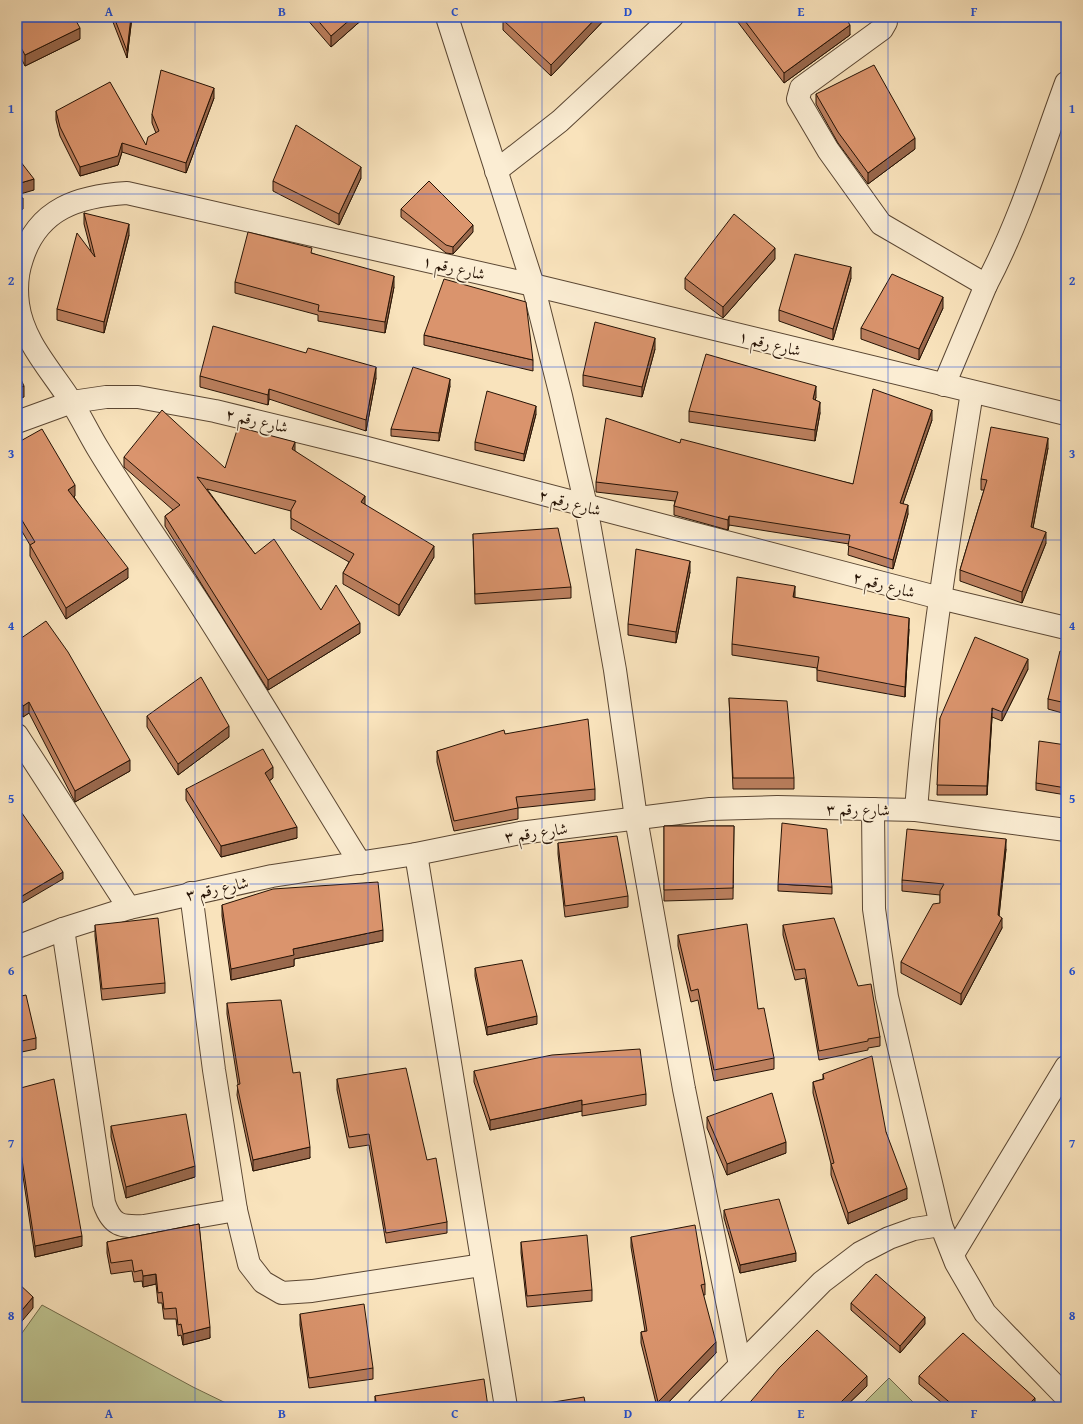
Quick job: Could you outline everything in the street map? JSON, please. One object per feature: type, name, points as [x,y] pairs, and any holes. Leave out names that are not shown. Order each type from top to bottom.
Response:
[{"type":"street","points":[[447,17],[534,285],[586,506],[615,670],[636,818],[684,1089],[740,1365]]},
{"type":"street","points":[[496,171],[560,121],[672,17]]},
{"type":"street","points":[[886,17],[886,22],[882,29],[801,88],[798,99],[828,150],[881,224],[986,284]]},
{"type":"street","points":[[944,385],[986,284],[999,261],[1018,214],[1066,83]]},
{"type":"street","name":"شارع رقم ١","points":[[360,863],[203,609],[97,447],[72,402],[44,364],[27,334],[18,305],[17,274],[27,242],[39,226],[55,212],[73,202],[101,195],[128,193],[534,285],[1066,414]]},
{"type":"street","points":[[916,810],[922,734],[940,598],[972,392]]},
{"type":"street","name":"شارع رقم ٢","points":[[17,422],[72,402],[106,397],[138,397],[215,410],[371,449],[940,598],[1066,628]]},
{"type":"street","points":[[17,735],[129,908]]},
{"type":"street","name":"شارع رقم ٣","points":[[17,947],[63,929],[129,908],[272,876],[416,854],[520,833],[710,809],[777,807],[916,810],[1066,830]]},
{"type":"street","points":[[873,809],[874,910],[887,997],[941,1225],[956,1263],[985,1313],[1066,1397]]},
{"type":"street","points":[[416,854],[506,1407]]},
{"type":"street","points":[[191,894],[214,1070],[236,1210],[249,1264],[263,1282],[282,1293],[319,1290],[482,1264]]},
{"type":"street","points":[[63,929],[104,1203],[109,1216],[117,1223],[130,1226],[144,1226],[236,1210]]},
{"type":"street","points":[[953,1254],[1066,1067]]},
{"type":"street","points":[[699,1407],[822,1282],[860,1253],[889,1238],[914,1229],[941,1225]]},
{"type":"green space","points":[[42,1305],[193,1387],[234,1407],[17,1407],[17,1340]]},
{"type":"green space","points":[[889,1378],[918,1407],[860,1407]]},
{"type":"building","points":[[17,17],[74,17],[80,28],[25,55],[17,40]]},
{"type":"building","points":[[114,17],[131,17],[127,51]]},
{"type":"building","points":[[315,17],[353,17],[331,36]]},
{"type":"building","points":[[506,17],[597,17],[551,65],[503,20]]},
{"type":"building","points":[[742,17],[845,17],[850,25],[784,73]]},
{"type":"building","points":[[874,65],[915,138],[868,173],[838,132],[816,94]]},
{"type":"building","points":[[161,70],[214,88],[186,163],[122,143],[118,156],[80,167],[60,127],[56,111],[110,82],[146,145],[148,137],[159,131],[152,114]]},
{"type":"building","points":[[296,125],[361,167],[339,214],[273,181]]},
{"type":"building","points":[[17,157],[34,179],[17,184]]},
{"type":"building","points":[[429,181],[473,225],[453,247],[446,245],[401,209]]},
{"type":"building","points":[[17,196],[23,198],[17,203]]},
{"type":"building","points":[[84,213],[129,224],[104,322],[57,309],[77,233],[95,257]]},
{"type":"building","points":[[734,214],[775,248],[723,307],[685,278]]},
{"type":"building","points":[[248,232],[312,248],[311,253],[394,276],[385,322],[318,311],[319,305],[235,282]]},
{"type":"building","points":[[795,254],[851,267],[833,329],[779,310]]},
{"type":"building","points":[[892,274],[943,297],[919,349],[861,328]]},
{"type":"building","points":[[444,279],[526,302],[533,360],[424,335]]},
{"type":"building","points":[[595,322],[655,338],[642,387],[583,375]]},
{"type":"building","points":[[213,326],[306,353],[308,348],[376,367],[366,420],[269,389],[268,395],[200,376]]},
{"type":"building","points":[[706,354],[816,386],[813,399],[820,402],[815,430],[689,411]]},
{"type":"building","points":[[413,367],[450,379],[439,433],[391,429]]},
{"type":"building","points":[[17,371],[24,386],[17,389]]},
{"type":"building","points":[[873,389],[932,410],[900,503],[908,505],[893,560],[848,546],[850,535],[729,516],[728,520],[674,506],[678,492],[596,482],[606,418],[680,443],[681,439],[853,484]]},
{"type":"building","points":[[487,391],[536,406],[524,454],[475,442]]},
{"type":"building","points":[[162,410],[225,468],[238,427],[295,442],[292,449],[365,496],[361,502],[434,546],[399,605],[343,573],[354,554],[291,518],[291,510],[296,501],[197,477],[255,554],[274,539],[321,610],[336,585],[360,623],[268,680],[165,516],[180,505],[124,457]]},
{"type":"building","points":[[991,427],[1048,438],[1031,527],[1046,532],[1022,592],[960,570],[987,480],[981,479]]},
{"type":"building","points":[[42,429],[75,485],[68,490],[128,568],[66,608],[30,545],[35,542],[17,512],[17,443]]},
{"type":"building","points":[[558,528],[571,587],[475,594],[473,534]]},
{"type":"building","points":[[636,549],[690,561],[676,632],[628,624]]},
{"type":"building","points":[[737,577],[795,586],[793,597],[909,618],[905,687],[817,670],[819,657],[732,644]]},
{"type":"building","points":[[46,621],[68,652],[130,760],[75,791],[29,702],[23,706],[17,696],[17,641]]},
{"type":"building","points":[[975,637],[1028,659],[1002,712],[992,708],[987,786],[937,785],[940,718]]},
{"type":"building","points":[[1060,651],[1066,652],[1066,703],[1048,699]]},
{"type":"building","points":[[201,677],[229,726],[178,764],[147,716]]},
{"type":"building","points":[[729,698],[787,701],[794,778],[733,778]]},
{"type":"building","points":[[588,719],[595,789],[516,797],[518,808],[454,821],[437,751],[504,730],[505,734]]},
{"type":"building","points":[[1039,741],[1066,745],[1066,788],[1036,783]]},
{"type":"building","points":[[263,749],[273,767],[265,773],[297,827],[221,846],[186,789]]},
{"type":"building","points":[[17,806],[63,872],[17,899]]},
{"type":"building","points":[[782,823],[827,829],[832,887],[778,884]]},
{"type":"building","points":[[664,826],[734,826],[733,888],[664,890]]},
{"type":"building","points":[[907,829],[1006,839],[998,915],[1002,918],[961,994],[901,962],[933,904],[940,903],[940,891],[944,884],[902,880]]},
{"type":"building","points":[[617,836],[628,896],[565,906],[558,843]]},
{"type":"building","points":[[378,882],[383,930],[293,949],[294,955],[231,969],[222,905],[273,889]]},
{"type":"building","points":[[158,918],[165,983],[102,989],[95,925]]},
{"type":"building","points":[[834,918],[858,986],[871,984],[880,1037],[868,1039],[868,1041],[819,1051],[805,969],[795,970],[783,925]]},
{"type":"building","points":[[747,924],[758,1009],[764,1008],[774,1058],[714,1070],[698,989],[691,991],[678,935]]},
{"type":"building","points":[[522,960],[537,1016],[487,1027],[475,968]]},
{"type":"building","points":[[26,995],[36,1038],[17,1042],[17,997]]},
{"type":"building","points":[[281,1000],[293,1073],[300,1072],[310,1147],[253,1160],[237,1085],[240,1084],[227,1003]]},
{"type":"building","points":[[640,1049],[646,1094],[582,1105],[582,1100],[490,1120],[474,1071],[552,1055]]},
{"type":"building","points":[[872,1056],[886,1132],[907,1188],[848,1213],[831,1164],[834,1163],[813,1082],[824,1079],[823,1074]]},
{"type":"building","points":[[406,1068],[427,1160],[436,1158],[447,1222],[386,1233],[369,1134],[349,1137],[337,1079]]},
{"type":"building","points":[[54,1079],[82,1236],[35,1246],[17,1126],[17,1089]]},
{"type":"building","points":[[772,1093],[786,1142],[727,1164],[707,1117]]},
{"type":"building","points":[[186,1114],[195,1166],[126,1187],[111,1126]]},
{"type":"building","points":[[779,1199],[796,1253],[740,1265],[724,1210]]},
{"type":"building","points":[[199,1224],[210,1327],[183,1334],[181,1324],[178,1325],[176,1308],[164,1309],[162,1292],[158,1293],[156,1274],[143,1276],[142,1270],[134,1272],[132,1260],[111,1263],[107,1242]]},
{"type":"building","points":[[695,1225],[705,1284],[701,1285],[716,1342],[658,1402],[641,1332],[647,1331],[631,1237]]},
{"type":"building","points":[[587,1235],[592,1290],[527,1296],[521,1242]]},
{"type":"building","points":[[876,1274],[925,1317],[900,1346],[851,1303]]},
{"type":"building","points":[[17,1282],[33,1297],[17,1316]]},
{"type":"building","points":[[364,1304],[373,1368],[309,1378],[300,1314]]},
{"type":"building","points":[[817,1330],[867,1376],[836,1407],[813,1407],[810,1404],[807,1407],[746,1407],[779,1368]]},
{"type":"building","points":[[963,1333],[1035,1398],[1026,1407],[955,1407],[919,1376]]},
{"type":"building","points":[[484,1379],[488,1407],[377,1407],[375,1396]]},
{"type":"building","points":[[584,1397],[586,1407],[542,1407],[542,1404]]}]
